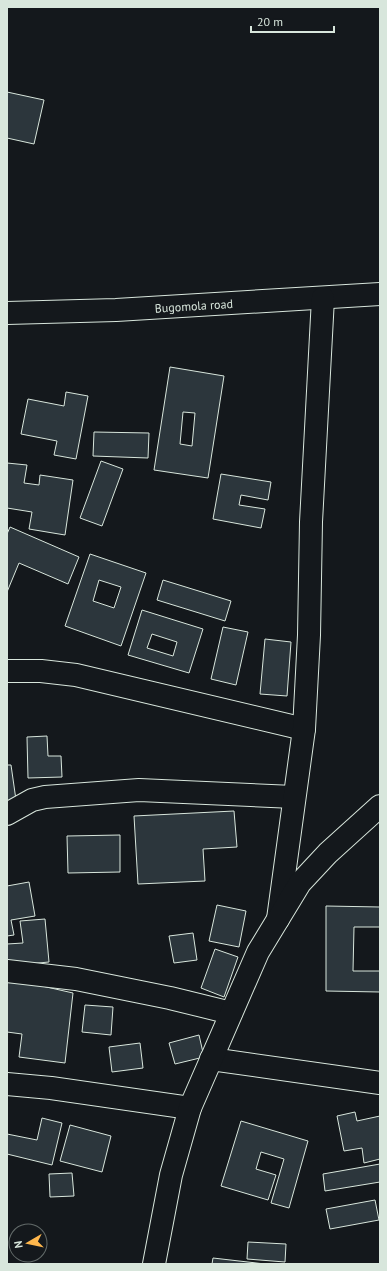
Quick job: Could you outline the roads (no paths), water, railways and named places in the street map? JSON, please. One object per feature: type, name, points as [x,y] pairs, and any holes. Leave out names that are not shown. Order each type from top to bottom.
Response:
[{"type":"street","name":"Bugomola road","points":[[7,313],[116,310],[380,294]]},
{"type":"street","points":[[278,919],[304,728],[309,635],[310,522],[323,298]]},
{"type":"street","points":[[7,671],[41,671],[76,674],[304,728]]},
{"type":"street","points":[[7,814],[32,800],[44,797],[139,790],[294,797]]},
{"type":"street","points":[[154,1264],[171,1175],[190,1108],[258,952],[300,883],[328,853],[380,806]]},
{"type":"street","points":[[7,971],[76,979],[170,998],[231,1013]]},
{"type":"street","points":[[211,1059],[380,1082]]},
{"type":"street","points":[[7,1084],[51,1088],[190,1108]]}]
